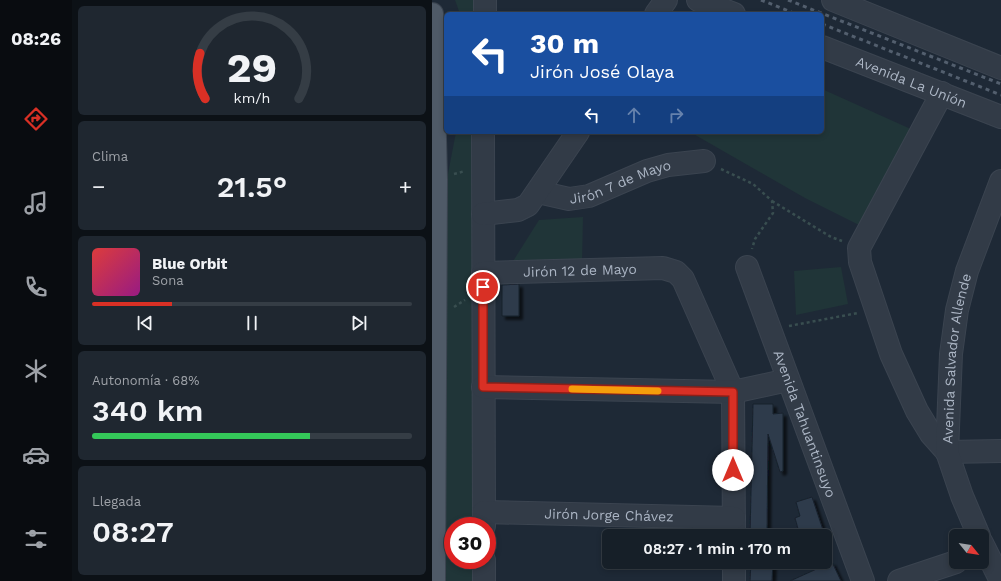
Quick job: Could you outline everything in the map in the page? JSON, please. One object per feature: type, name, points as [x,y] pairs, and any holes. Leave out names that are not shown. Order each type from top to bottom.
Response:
[{"type":"main road","points":[[432,14],[436,180],[434,256],[436,317],[434,581]]},
{"type":"street","points":[[485,0],[485,12]]},
{"type":"street","points":[[657,12],[666,0]]},
{"type":"street","points":[[698,0],[729,12]]},
{"type":"street","points":[[833,0],[1001,68]]},
{"type":"street","name":"Avenida La Unión","points":[[824,49],[1001,117]]},
{"type":"street","points":[[942,93],[859,248],[860,262],[891,354],[917,411],[931,434],[947,452],[1001,451]]},
{"type":"street","points":[[483,134],[484,517]]},
{"type":"street","points":[[483,214],[518,210],[528,205],[577,134]]},
{"type":"street","name":"Jirón 7 de Mayo","points":[[538,192],[569,199],[589,196],[647,171],[668,165],[704,161]]},
{"type":"street","name":"Avenida Salvador Allende","points":[[975,529],[947,452],[951,354],[957,310],[968,271],[1001,182]]},
{"type":"street","name":"Avenida Tahuantinsuyo","points":[[747,267],[863,581]]},
{"type":"street","name":"Jirón 12 de Mayo","points":[[483,280],[663,268],[676,272],[683,279],[733,392]]},
{"type":"street","points":[[483,387],[733,392],[788,380]]},
{"type":"street","points":[[733,392],[734,527]]},
{"type":"street","name":"Jirón Jorge Chávez","points":[[496,519],[734,527]]},
{"type":"street","name":"Avenida Salvador Allende","points":[[989,558],[1001,581]]},
{"type":"street","points":[[899,581],[949,564]]},
{"type":"street","points":[[484,569],[484,581]]},
{"type":"street","points":[[734,569],[734,581]]},
{"type":"path","points":[[704,161],[753,184],[772,201],[831,237],[859,248]]},
{"type":"path","points":[[436,180],[483,165]]},
{"type":"path","points":[[747,267],[755,239],[773,213],[772,201]]},
{"type":"path","points":[[436,317],[453,308],[483,280]]},
{"type":"path","points":[[769,330],[875,310]]},
{"type":"green space","points":[[455,0],[473,0],[473,12],[459,12]]},
{"type":"green space","points":[[824,90],[913,130],[865,228],[805,198],[693,134],[824,134]]},
{"type":"green space","points":[[456,134],[473,134],[475,517],[445,517],[446,184]]},
{"type":"green space","points":[[583,217],[582,263],[510,266],[539,220]]},
{"type":"green space","points":[[841,267],[848,304],[796,315],[794,271]]},
{"type":"green space","points":[[445,569],[475,569],[475,581],[445,581]]},
{"type":"building","points":[[519,284],[519,316],[502,316],[502,285]]},
{"type":"building","points":[[753,404],[773,404],[773,414],[783,413],[783,471],[780,472],[768,434],[767,529],[750,529]]},
{"type":"building","points":[[812,497],[823,529],[798,529],[795,518],[800,516],[796,502]]},
{"type":"building","points":[[832,562],[841,581],[790,581],[817,569],[832,569]]},
{"type":"building","points":[[751,569],[773,569],[772,581],[750,581]]},
{"type":"railway","points":[[761,0],[791,12]]},
{"type":"railway","points":[[788,0],[818,12]]},
{"type":"railway","points":[[824,14],[1001,84]]},
{"type":"railway","points":[[824,25],[1001,95]]},
{"type":"slow traffic","points":[[572,389],[658,391]]},
{"type":"route","points":[[483,287],[483,387],[733,392],[733,470]]}]
